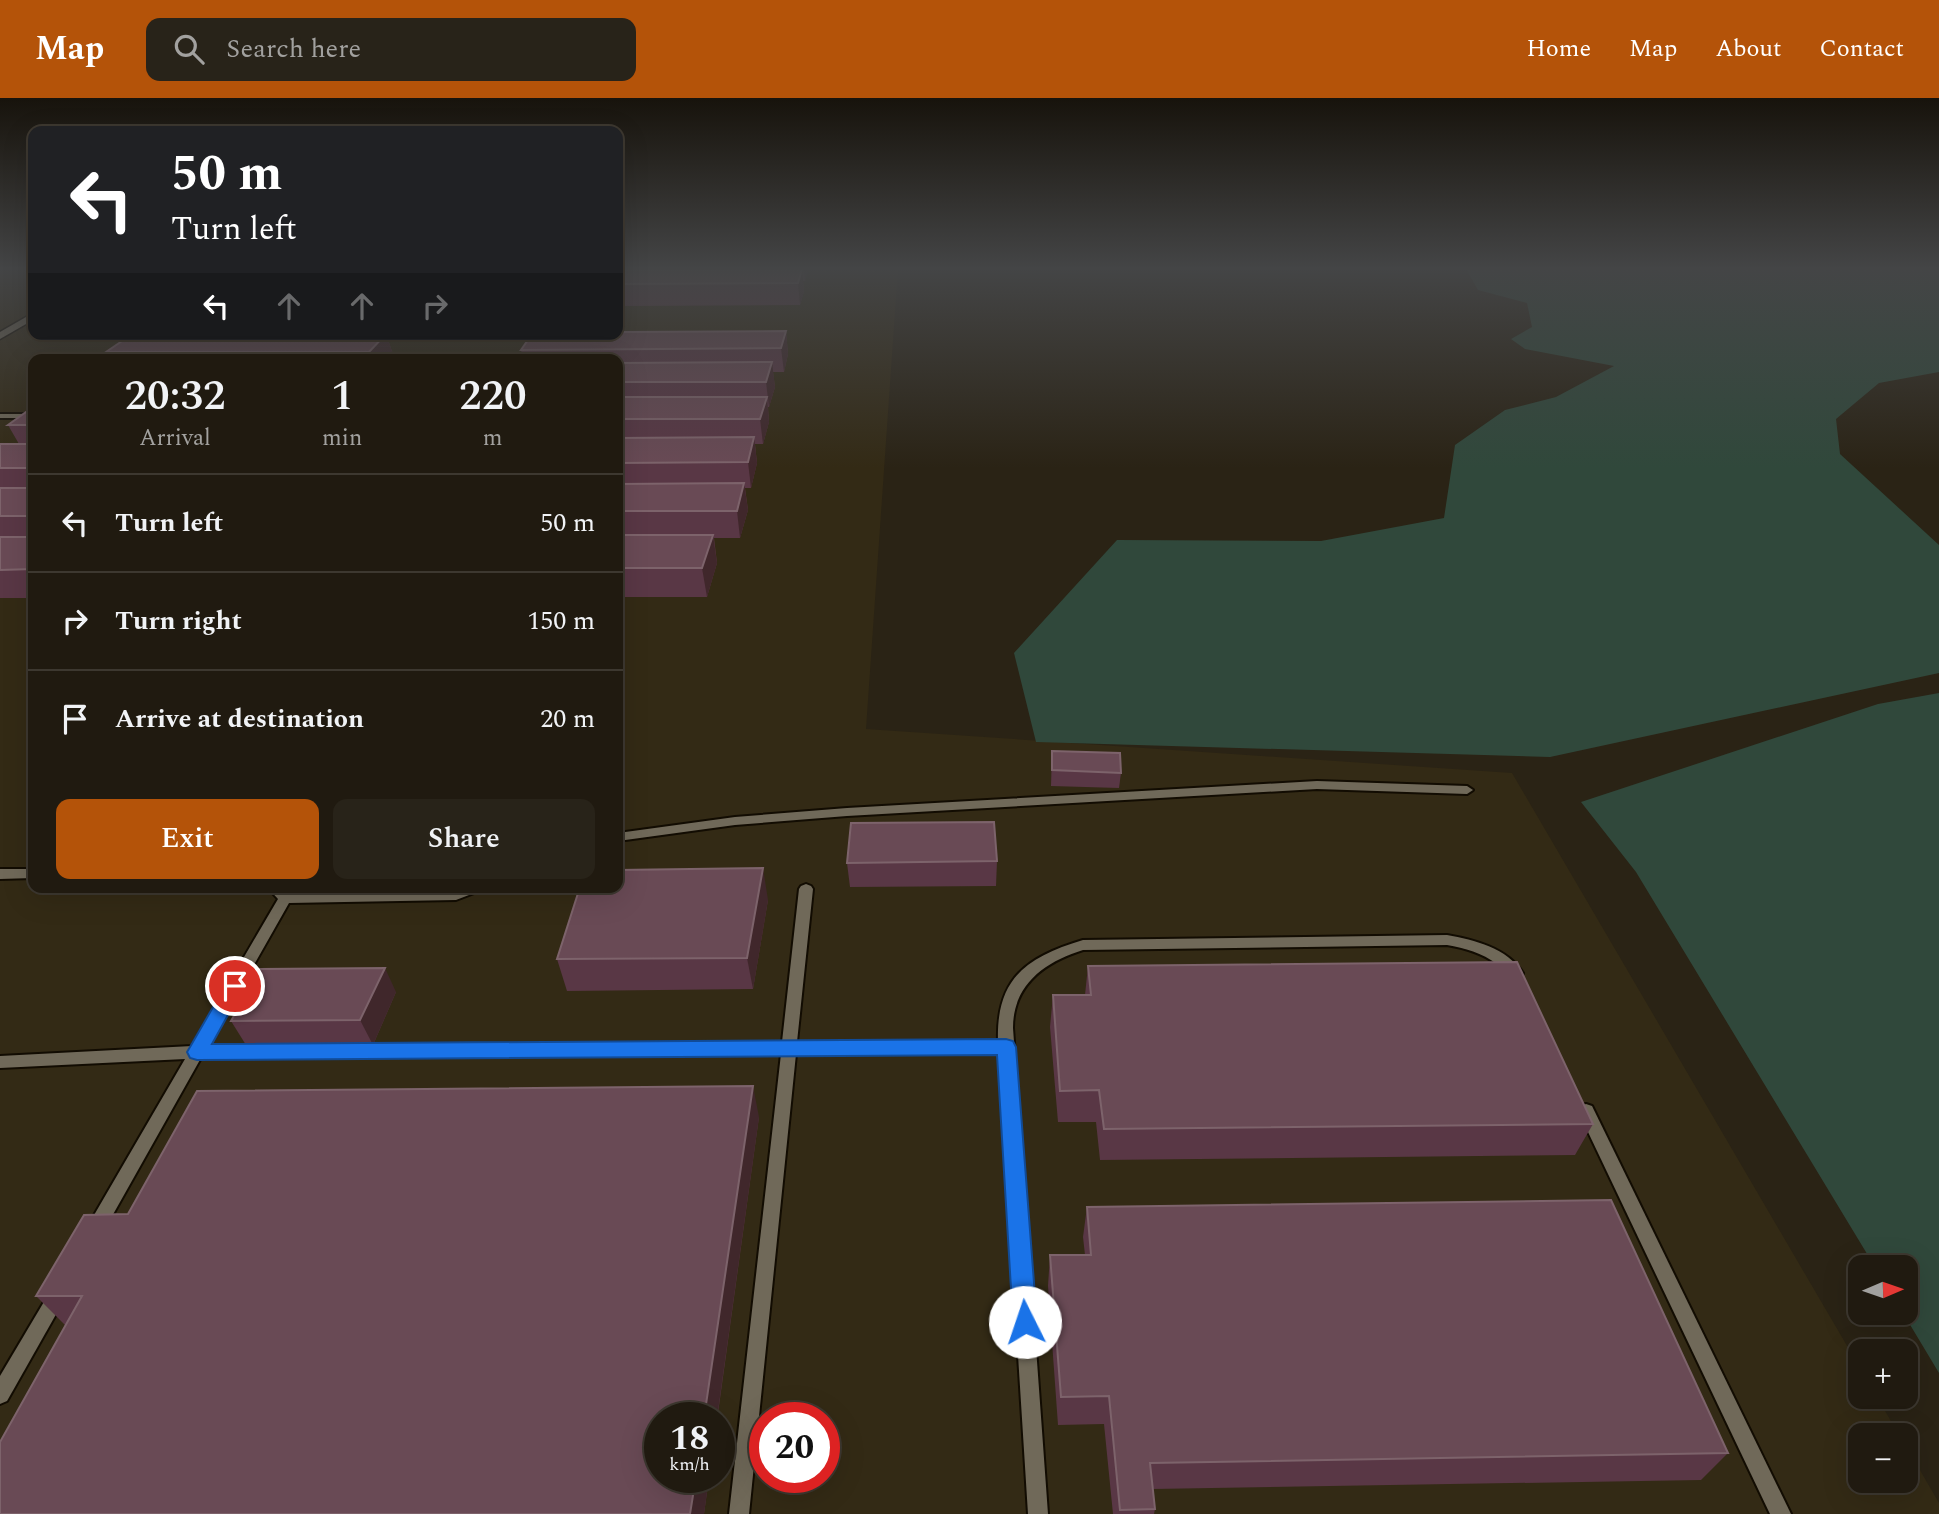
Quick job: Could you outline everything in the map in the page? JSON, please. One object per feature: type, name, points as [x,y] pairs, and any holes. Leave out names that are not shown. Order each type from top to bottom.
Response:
[{"type":"lane","points":[[0,416],[28,416]]},
{"type":"lane","points":[[623,836],[735,821],[1317,785],[1467,790]]},
{"type":"lane","points":[[0,874],[28,874]]},
{"type":"lane","points":[[740,1514],[806,889]]},
{"type":"lane","points":[[88,1241],[197,1052],[278,893]]},
{"type":"lane","points":[[338,893],[461,893]]},
{"type":"lane","points":[[1038,1514],[1006,1047],[1007,1009],[1023,977],[1048,955],[1083,945],[1447,940],[1469,943],[1492,953],[1510,966],[1525,984]]},
{"type":"lane","points":[[0,1062],[197,1052],[1006,1047]]},
{"type":"lane","points":[[1579,1095],[1781,1514]]},
{"type":"lane","points":[[0,1394],[68,1276]]},
{"type":"shaded area","points":[[0,335],[28,335],[28,340],[623,340],[623,335],[893,335],[866,729],[1512,773],[1848,1347],[1848,1409],[1884,1409],[1892,1423],[1848,1423],[1848,1493],[1918,1493],[1918,1467],[1939,1503],[1939,1514],[0,1514]]},
{"type":"green space","points":[[1518,335],[1939,335],[1939,372],[1879,383],[1836,419],[1840,454],[1939,545],[1939,673],[1550,757],[1036,742],[1014,653],[1117,540],[1321,541],[1444,518],[1455,445],[1505,410],[1556,397],[1614,366],[1525,349],[1511,339]]},
{"type":"green space","points":[[1939,693],[1939,1373],[1910,1325],[1918,1325],[1918,1255],[1868,1255],[1636,872],[1581,802],[1878,704]]},
{"type":"building","points":[[623,335],[785,335],[781,348],[521,350],[528,340],[623,340]]},
{"type":"building","points":[[124,340],[380,340],[369,352],[106,352]]},
{"type":"building","points":[[772,362],[766,382],[623,382],[623,363]]},
{"type":"building","points":[[623,397],[767,397],[760,419],[623,419]]},
{"type":"building","points":[[28,411],[28,425],[8,425]]},
{"type":"building","points":[[754,437],[748,462],[623,463],[623,438]]},
{"type":"building","points":[[0,444],[28,444],[28,468],[0,468]]},
{"type":"building","points":[[744,483],[737,511],[623,511],[623,484]]},
{"type":"building","points":[[0,488],[28,488],[28,516],[0,516]]},
{"type":"building","points":[[623,535],[713,535],[702,568],[623,568]]},
{"type":"building","points":[[0,537],[28,537],[28,569],[0,570]]},
{"type":"building","points":[[1052,751],[1120,753],[1121,773],[1052,770]]},
{"type":"building","points":[[994,822],[997,861],[847,863],[851,823]]},
{"type":"building","points":[[763,868],[747,958],[557,959],[578,893],[623,893],[623,870]]},
{"type":"building","points":[[1517,962],[1593,1124],[1104,1129],[1099,1090],[1060,1091],[1053,995],[1091,995],[1088,966]]},
{"type":"building","points":[[385,968],[360,1020],[231,1021],[260,969]]},
{"type":"building","points":[[753,1086],[706,1402],[644,1402],[644,1493],[693,1493],[690,1514],[0,1514],[0,1442],[82,1296],[36,1296],[84,1215],[128,1214],[197,1091]]},
{"type":"building","points":[[1611,1200],[1728,1453],[1150,1463],[1155,1509],[1120,1510],[1109,1396],[1061,1397],[1050,1255],[1091,1255],[1087,1207]]},
{"type":"route","points":[[235,986],[197,1052],[1006,1047],[1025,1322]]}]
